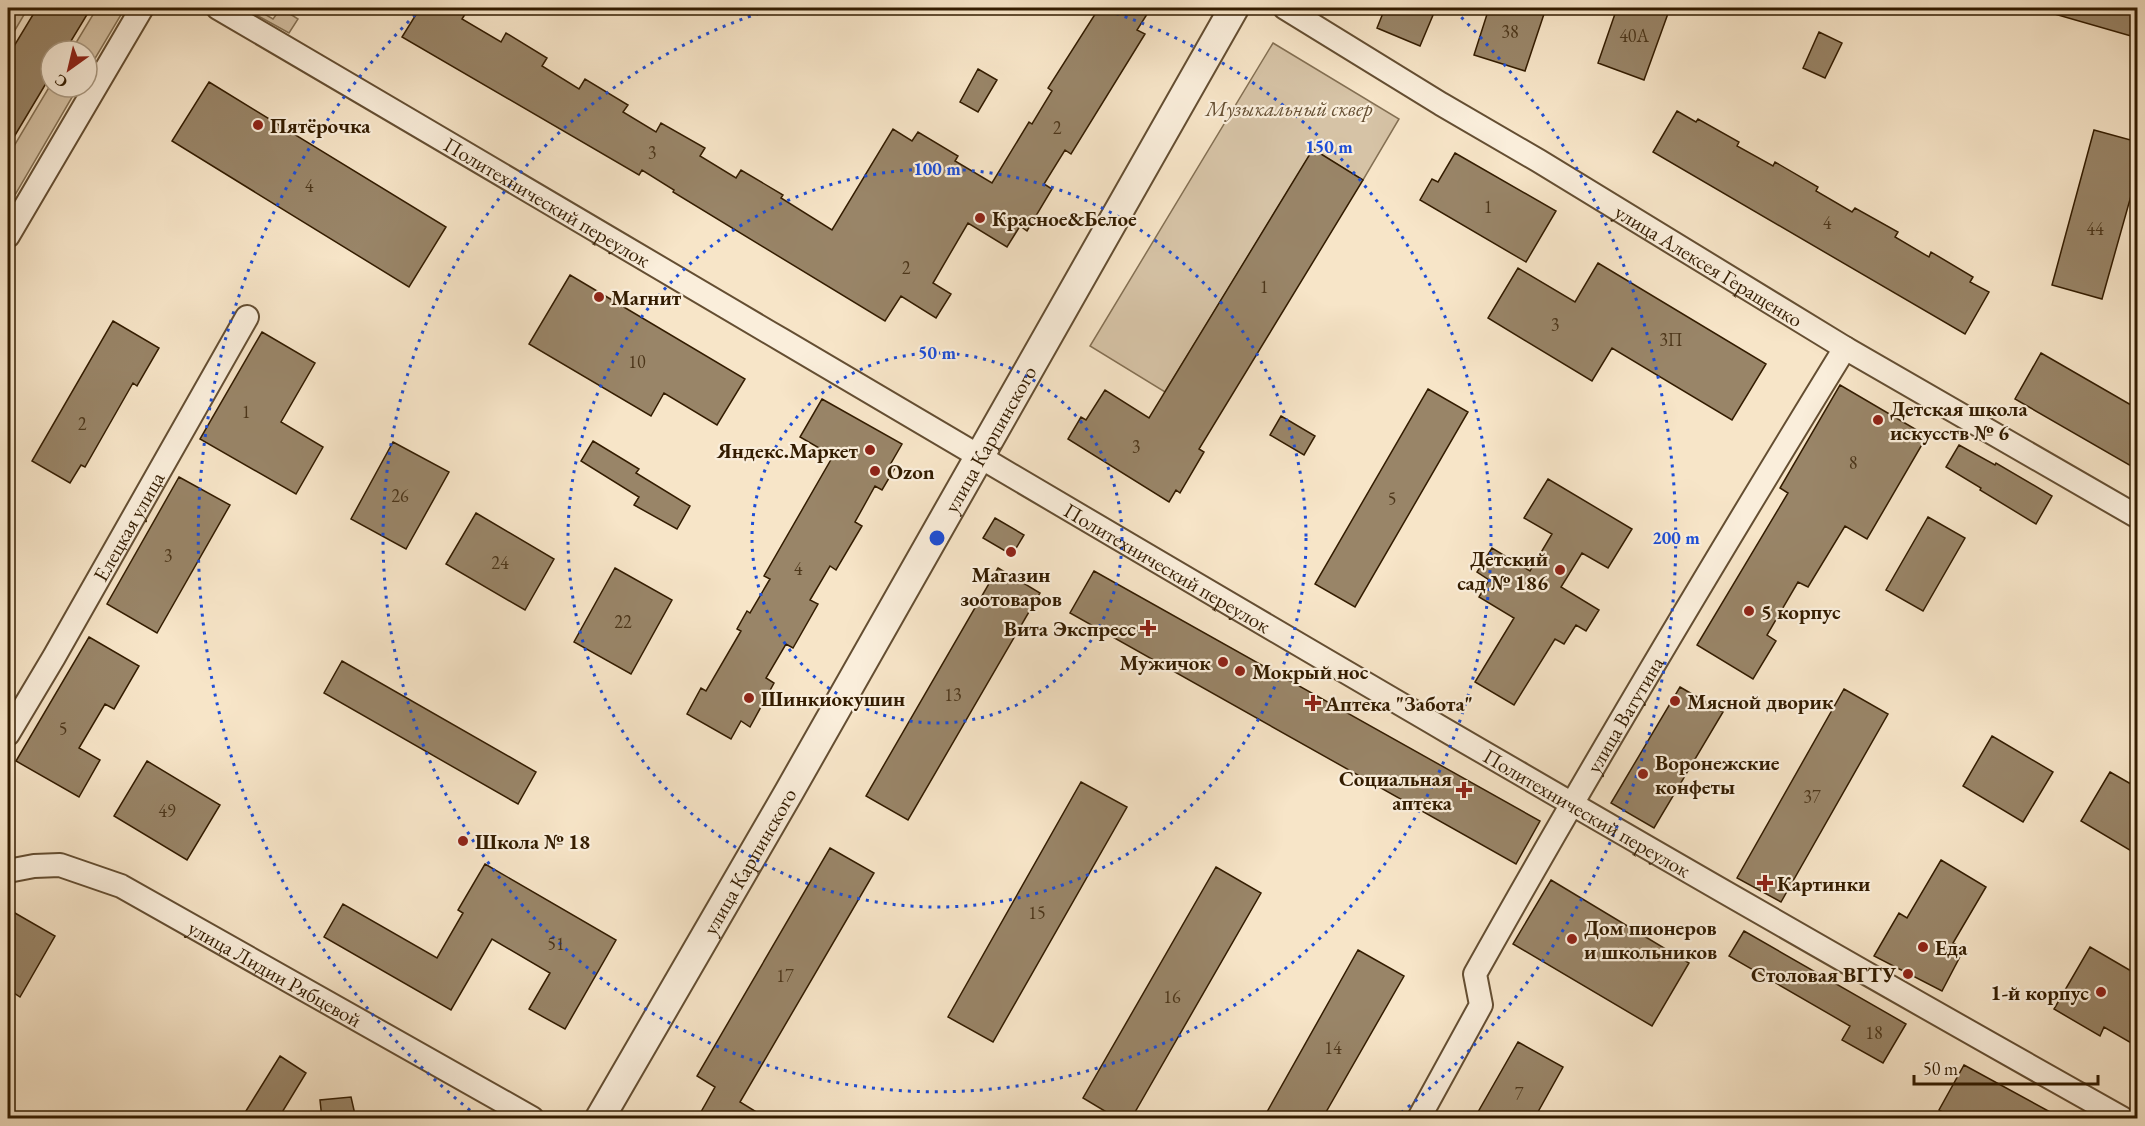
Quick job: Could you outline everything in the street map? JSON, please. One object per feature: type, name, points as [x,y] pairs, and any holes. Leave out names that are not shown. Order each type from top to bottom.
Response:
[{"type":"street","points":[[8,236],[142,8]]},
{"type":"street","name":"Политехнический переулок","points":[[218,8],[1570,804],[2122,1119]]},
{"type":"street","name":"улица Карпинского","points":[[600,1119],[789,792],[1234,8]]},
{"type":"street","name":"улица Алексея Геращенко","points":[[1285,8],[1845,348],[2138,517]]},
{"type":"street","name":"Елецкая улица","points":[[8,734],[247,317]]},
{"type":"street","name":"улица Ватутина","points":[[1419,1119],[1481,1005],[1474,974],[1570,804],[1845,348]]},
{"type":"street","name":"улица Лидии Рябцевой","points":[[8,871],[34,866],[60,865],[121,886],[532,1119]]},
{"type":"green space","points":[[8,8],[28,8],[8,42]]},
{"type":"green space","points":[[97,8],[125,8],[99,52],[99,39],[78,39]]},
{"type":"green space","points":[[244,8],[254,8],[273,19],[281,8],[298,19],[289,33]]},
{"type":"green space","name":"Музыкальный сквер","points":[[1273,43],[1399,119],[1363,180],[1313,150],[1165,392],[1090,346]]},
{"type":"green space","points":[[42,99],[71,99],[8,207],[8,156]]},
{"type":"building","points":[[37,8],[91,8],[72,39],[39,39],[39,95],[8,147],[8,56]]},
{"type":"building","points":[[420,8],[469,8],[462,19],[501,42],[506,33],[547,58],[542,66],[579,89],[585,79],[628,105],[623,112],[656,132],[661,123],[705,148],[700,156],[736,178],[741,170],[783,195],[781,198],[832,230],[893,129],[912,141],[918,132],[958,156],[955,161],[992,183],[1029,122],[1032,124],[1052,91],[1048,88],[1099,8],[1151,8],[1137,30],[1145,34],[1071,154],[1065,150],[1044,184],[1052,189],[1027,231],[1020,226],[1007,247],[968,223],[933,283],[951,294],[936,318],[901,296],[885,321],[673,192],[674,190],[642,170],[639,175],[402,37]]},
{"type":"building","points":[[1385,8],[1436,8],[1420,46],[1377,28]]},
{"type":"building","points":[[1489,8],[1546,8],[1525,71],[1474,55]]},
{"type":"building","points":[[1617,8],[1670,8],[1644,80],[1598,63]]},
{"type":"building","points":[[2052,8],[2138,8],[2138,38],[2051,13]]},
{"type":"building","points":[[1819,32],[1842,43],[1825,78],[1803,68]]},
{"type":"building","points":[[978,69],[997,80],[978,112],[960,102]]},
{"type":"building","points":[[209,82],[446,227],[409,287],[172,141]]},
{"type":"building","points":[[1677,111],[1696,122],[1698,119],[1739,142],[1737,146],[1773,166],[1775,162],[1818,187],[1816,191],[1852,212],[1855,208],[1898,232],[1895,237],[1929,257],[1931,252],[1973,277],[1970,282],[1989,292],[1965,334],[1653,152]]},
{"type":"building","points":[[2094,130],[2138,142],[2138,171],[2102,299],[2052,285]]},
{"type":"building","points":[[1313,149],[1363,180],[1199,449],[1204,452],[1180,493],[1176,490],[1169,502],[1068,439],[1081,417],[1086,420],[1105,390],[1149,418]]},
{"type":"building","points":[[1455,153],[1556,211],[1526,262],[1420,200],[1432,179],[1438,182]]},
{"type":"building","points":[[1598,263],[1766,364],[1732,420],[1612,348],[1592,381],[1488,318],[1518,268],[1575,302]]},
{"type":"building","points":[[570,275],[745,379],[717,425],[664,393],[651,416],[529,344]]},
{"type":"building","points":[[113,321],[159,348],[137,386],[133,383],[85,467],[81,465],[70,483],[32,461]]},
{"type":"building","points":[[262,332],[315,363],[281,422],[323,447],[296,494],[200,439]]},
{"type":"building","points":[[2041,353],[2138,409],[2138,470],[2015,399]]},
{"type":"building","points":[[1840,385],[1927,436],[1867,539],[1845,526],[1808,587],[1798,582],[1767,635],[1776,641],[1753,679],[1697,645],[1788,493],[1780,488]]},
{"type":"building","points":[[1428,389],[1468,412],[1355,607],[1315,584]]},
{"type":"building","points":[[822,399],[902,444],[890,465],[895,468],[882,490],[875,486],[855,522],[862,526],[836,570],[830,566],[810,600],[818,604],[793,648],[786,644],[766,678],[774,683],[750,727],[741,721],[731,739],[687,714],[701,688],[706,691],[741,631],[737,629],[747,611],[750,613],[770,579],[764,576],[833,456],[800,437]]},
{"type":"building","points":[[1281,416],[1315,436],[1304,455],[1270,435]]},
{"type":"building","points":[[593,441],[639,469],[636,473],[690,506],[677,529],[634,505],[639,497],[581,461]]},
{"type":"building","points":[[393,442],[449,472],[406,549],[351,519]]},
{"type":"building","points":[[1959,445],[1995,465],[1996,463],[2052,496],[2036,524],[1946,467]]},
{"type":"building","points":[[179,477],[230,505],[157,633],[107,604]]},
{"type":"building","points":[[1548,479],[1632,529],[1608,568],[1582,553],[1561,587],[1599,610],[1586,631],[1576,625],[1564,644],[1555,639],[1514,705],[1475,682],[1514,618],[1479,597],[1489,580],[1477,572],[1492,548],[1530,571],[1552,534],[1524,518]]},
{"type":"building","points":[[476,513],[554,559],[525,610],[446,564]]},
{"type":"building","points":[[1928,517],[1965,538],[1923,611],[1886,590]]},
{"type":"building","points":[[995,518],[1024,535],[1012,555],[983,538]]},
{"type":"building","points":[[615,568],[672,600],[631,674],[574,642]]},
{"type":"building","points":[[998,568],[1040,593],[908,820],[866,796]]},
{"type":"building","points":[[1094,571],[1540,821],[1516,864],[1070,613]]},
{"type":"building","points":[[89,637],[139,666],[114,709],[105,704],[79,748],[100,760],[79,797],[16,761]]},
{"type":"building","points":[[342,661],[536,772],[518,804],[324,693]]},
{"type":"building","points":[[1680,687],[1723,712],[1654,828],[1611,803]]},
{"type":"building","points":[[1844,689],[1888,714],[1781,902],[1737,878]]},
{"type":"building","points":[[1992,736],[2053,772],[2023,822],[1963,786]]},
{"type":"building","points":[[147,761],[220,805],[187,860],[114,816]]},
{"type":"building","points":[[2110,772],[2138,788],[2138,855],[2081,821]]},
{"type":"building","points":[[1081,782],[1127,807],[993,1042],[948,1017]]},
{"type":"building","points":[[830,848],[874,873],[740,1102],[768,1119],[697,1119],[715,1087],[697,1076]]},
{"type":"building","points":[[1941,860],[1986,887],[1953,943],[1964,949],[1942,991],[1874,956],[1899,913],[1907,918]]},
{"type":"building","points":[[485,864],[616,940],[565,1029],[529,1009],[550,973],[492,939],[451,1010],[324,937],[343,904],[437,958],[463,913],[458,910]]},
{"type":"building","points":[[1216,867],[1261,893],[1131,1119],[1118,1119],[1083,1098]]},
{"type":"building","points":[[1551,880],[1689,963],[1652,1026],[1513,944]]},
{"type":"building","points":[[8,909],[55,936],[20,997],[8,989]]},
{"type":"building","points":[[1744,931],[1906,1024],[1883,1063],[1842,1040],[1850,1026],[1729,956]]},
{"type":"building","name":"1-й корпус","points":[[2090,947],[2138,975],[2138,1047],[2104,1027],[2100,1036],[2054,1009]]},
{"type":"building","points":[[1358,950],[1404,976],[1322,1119],[1263,1119]]},
{"type":"building","points":[[1518,1042],[1563,1067],[1534,1119],[1474,1119]]},
{"type":"building","points":[[280,1056],[306,1073],[278,1119],[241,1119]]},
{"type":"building","points":[[1964,1065],[2063,1119],[1954,1119],[1939,1110]]},
{"type":"building","points":[[351,1097],[356,1119],[322,1119],[320,1100]]},
{"type":"place","name":"Пятёрочка","points":[[258,125]]},
{"type":"place","name":"Красное&Белое","points":[[980,218]]},
{"type":"place","name":"Магнит","points":[[599,297]]},
{"type":"place","name":"Детская школа искусств № 6","points":[[1878,420]]},
{"type":"place","name":"Яндекс.Маркет","points":[[870,450]]},
{"type":"place","name":"Ozon","points":[[875,471]]},
{"type":"place","name":"Магазин зоотоваров","points":[[1011,552]]},
{"type":"place","name":"Детский сад № 186","points":[[1560,570]]},
{"type":"place","name":"5 корпус","points":[[1749,611]]},
{"type":"place","name":"Вита Экспресс","points":[[1148,628]]},
{"type":"place","name":"Мужичок","points":[[1223,662]]},
{"type":"place","name":"Мокрый нос","points":[[1240,671]]},
{"type":"place","name":"Шинкиокушин","points":[[749,698]]},
{"type":"place","name":"Мясной дворик","points":[[1675,701]]},
{"type":"place","name":"Аптека \"Забота\"","points":[[1313,703]]},
{"type":"place","name":"Воронежские конфеты","points":[[1643,774]]},
{"type":"place","name":"Социальная аптека","points":[[1464,790]]},
{"type":"place","name":"Школа № 18","points":[[463,841]]},
{"type":"place","name":"Картинки","points":[[1765,883]]},
{"type":"place","name":"Дом пионеров и школьников","points":[[1572,939]]},
{"type":"place","name":"Еда","points":[[1923,947]]},
{"type":"place","name":"Столовая ВГТУ","points":[[1908,974]]},
{"type":"place","name":"1-й корпус","points":[[2101,992]]}]
